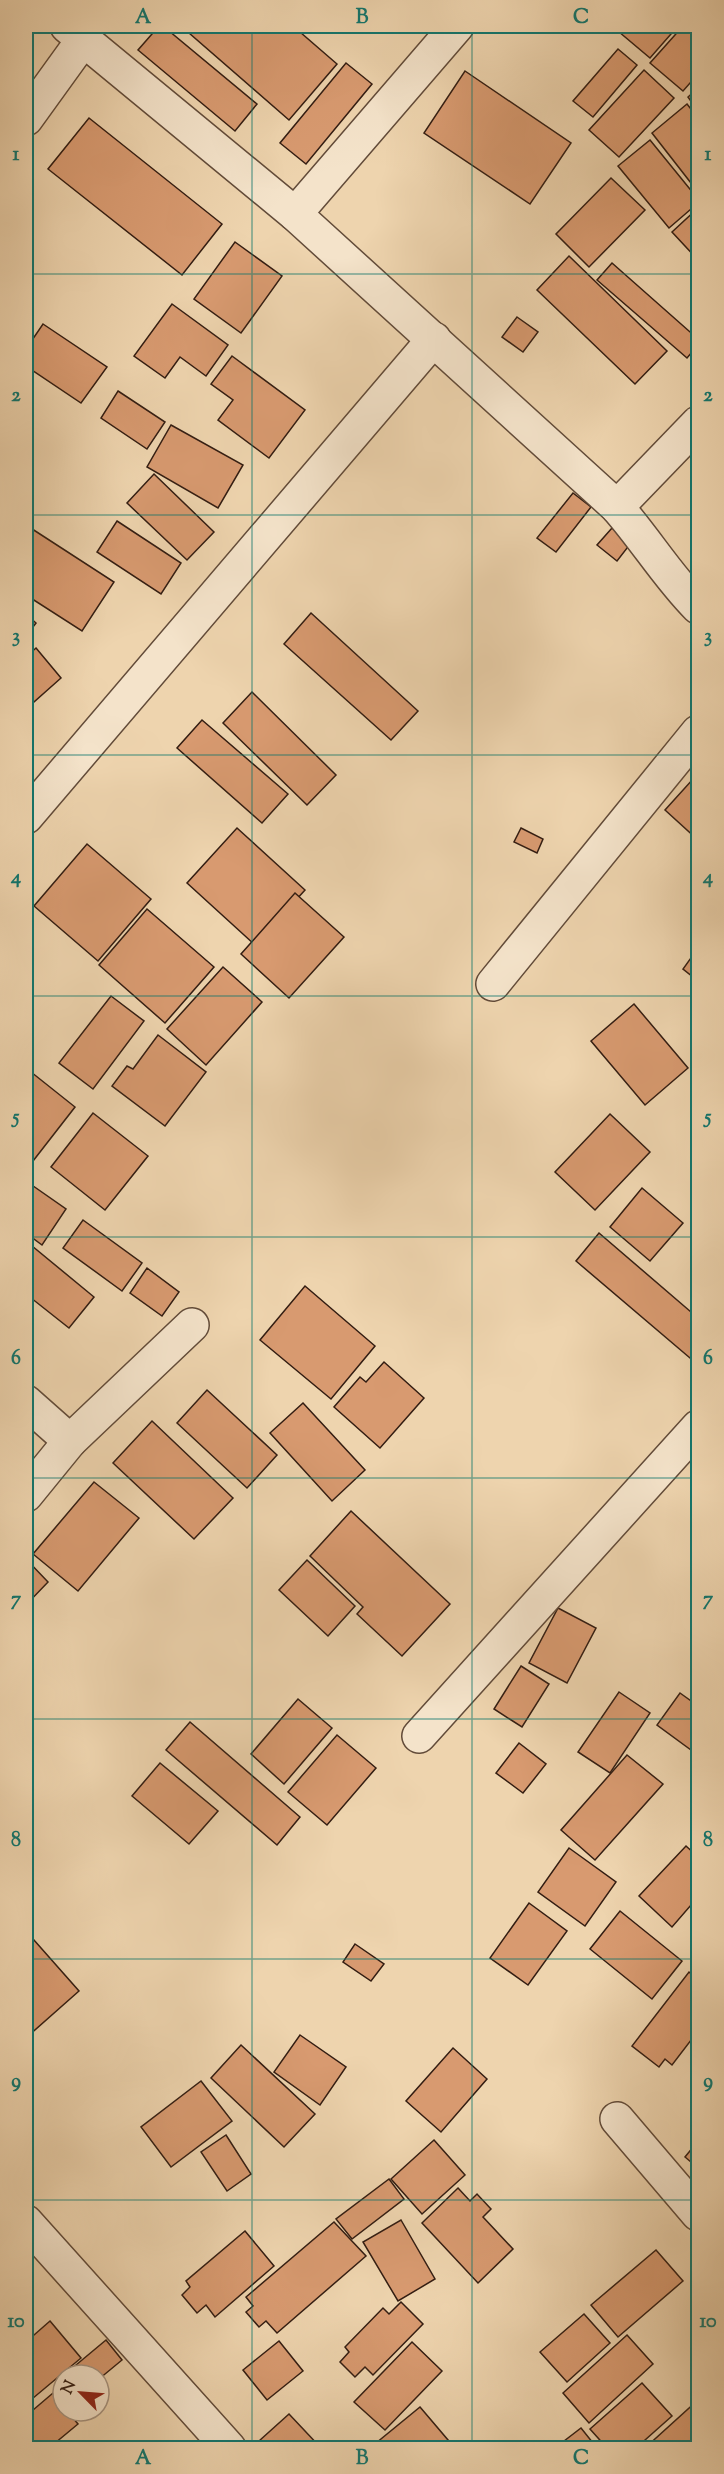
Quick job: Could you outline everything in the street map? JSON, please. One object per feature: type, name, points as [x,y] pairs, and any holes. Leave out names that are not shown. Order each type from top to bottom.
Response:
[{"type":"street","points":[[295,214],[457,26]]},
{"type":"street","points":[[26,119],[75,33],[295,214],[617,507],[641,534],[680,589],[699,607]]},
{"type":"street","points":[[26,817],[434,339]]},
{"type":"street","points":[[617,507],[699,423]]},
{"type":"street","points":[[492,984],[699,732]]},
{"type":"street","points":[[26,1495],[69,1441],[192,1325]]},
{"type":"street","points":[[26,1402],[69,1441]]},
{"type":"street","points":[[418,1736],[699,1427]]},
{"type":"street","points":[[617,2119],[699,2214]]},
{"type":"street","points":[[26,2222],[229,2448]]},
{"type":"building","points":[[159,26],[163,26],[257,104],[235,131],[138,50]]},
{"type":"building","points":[[181,26],[293,26],[337,64],[289,120]]},
{"type":"building","points":[[612,26],[678,26],[650,58]]},
{"type":"building","points":[[683,26],[698,26],[698,74],[683,91],[650,63]]},
{"type":"building","points":[[618,49],[637,65],[593,117],[573,101]]},
{"type":"building","points":[[346,63],[372,84],[306,164],[280,143]]},
{"type":"building","points":[[644,70],[674,98],[619,157],[589,130]]},
{"type":"building","points":[[465,71],[571,143],[530,204],[424,133]]},
{"type":"building","points":[[698,88],[698,111],[688,97]]},
{"type":"building","points":[[687,104],[698,118],[698,192],[652,133]]},
{"type":"building","points":[[89,118],[222,224],[182,275],[48,169]]},
{"type":"building","points":[[650,140],[698,199],[698,203],[669,228],[618,166]]},
{"type":"building","points":[[611,178],[645,210],[589,267],[556,234]]},
{"type":"building","points":[[698,208],[698,260],[672,232]]},
{"type":"building","points":[[235,242],[282,276],[241,333],[194,299]]},
{"type":"building","points":[[569,256],[667,351],[635,384],[537,290]]},
{"type":"building","points":[[612,263],[698,339],[698,345],[687,358],[597,280]]},
{"type":"building","points":[[172,304],[228,345],[206,376],[180,357],[165,378],[134,356]]},
{"type":"building","points":[[517,317],[538,332],[523,352],[502,337]]},
{"type":"building","points":[[43,324],[107,367],[81,403],[26,366],[26,349]]},
{"type":"building","points":[[232,356],[305,410],[269,458],[218,420],[233,400],[211,384]]},
{"type":"building","points":[[118,391],[165,422],[147,449],[101,418]]},
{"type":"building","points":[[171,425],[243,465],[218,508],[147,467]]},
{"type":"building","points":[[154,474],[214,532],[187,560],[127,503]]},
{"type":"building","points":[[573,493],[591,507],[556,552],[537,538]]},
{"type":"building","points":[[117,521],[181,563],[161,594],[97,552]]},
{"type":"building","points":[[26,525],[114,582],[82,631],[26,595]]},
{"type":"building","points":[[612,528],[631,543],[617,561],[597,545]]},
{"type":"building","points":[[311,613],[418,711],[391,740],[284,644]]},
{"type":"building","points":[[26,614],[36,623],[26,636]]},
{"type":"building","points":[[36,648],[61,678],[26,709],[26,657]]},
{"type":"building","points":[[252,692],[336,775],[307,805],[223,723]]},
{"type":"building","points":[[202,720],[288,794],[262,823],[177,748]]},
{"type":"building","points":[[693,779],[698,784],[698,840],[665,810]]},
{"type":"building","points":[[237,828],[305,890],[255,945],[187,883]]},
{"type":"building","points":[[521,828],[543,839],[537,853],[514,842]]},
{"type":"building","points":[[87,844],[151,899],[98,961],[34,906]]},
{"type":"building","points":[[295,893],[344,937],[289,998],[241,954]]},
{"type":"building","points":[[147,909],[214,967],[165,1023],[99,965]]},
{"type":"building","points":[[698,948],[698,981],[683,969]]},
{"type":"building","points":[[223,967],[262,1002],[206,1065],[167,1029]]},
{"type":"building","points":[[111,996],[144,1021],[93,1089],[59,1063]]},
{"type":"building","points":[[634,1004],[688,1068],[645,1105],[591,1041]]},
{"type":"building","points":[[158,1035],[206,1072],[165,1126],[112,1086],[127,1066],[133,1069]]},
{"type":"building","points":[[26,1068],[75,1107],[26,1170]]},
{"type":"building","points":[[93,1113],[148,1156],[105,1210],[51,1167]]},
{"type":"building","points":[[610,1114],[650,1152],[595,1210],[555,1172]]},
{"type":"building","points":[[26,1181],[66,1209],[42,1245],[26,1233]]},
{"type":"building","points":[[642,1188],[683,1223],[650,1261],[610,1227]]},
{"type":"building","points":[[83,1220],[142,1263],[122,1291],[63,1248]]},
{"type":"building","points":[[599,1233],[698,1318],[698,1348],[690,1358],[576,1261]]},
{"type":"building","points":[[26,1241],[94,1297],[69,1328],[26,1294]]},
{"type":"building","points":[[147,1268],[179,1292],[162,1316],[130,1293]]},
{"type":"building","points":[[305,1286],[375,1346],[331,1399],[260,1340]]},
{"type":"building","points":[[384,1362],[424,1398],[380,1448],[334,1407],[360,1377],[366,1382]]},
{"type":"building","points":[[207,1390],[277,1455],[247,1488],[177,1423]]},
{"type":"building","points":[[303,1403],[365,1470],[332,1501],[270,1433]]},
{"type":"building","points":[[152,1421],[233,1498],[194,1539],[113,1463]]},
{"type":"building","points":[[94,1482],[139,1518],[78,1591],[33,1554]]},
{"type":"building","points":[[351,1511],[450,1604],[402,1656],[357,1614],[363,1607],[310,1556]]},
{"type":"building","points":[[26,1559],[48,1582],[26,1605]]},
{"type":"building","points":[[307,1560],[355,1606],[328,1636],[279,1590]]},
{"type":"building","points":[[558,1608],[596,1628],[567,1683],[529,1663]]},
{"type":"building","points":[[521,1666],[549,1684],[522,1727],[494,1709]]},
{"type":"building","points":[[619,1692],[650,1713],[610,1773],[578,1752]]},
{"type":"building","points":[[680,1693],[698,1706],[698,1740],[691,1750],[657,1725]]},
{"type":"building","points":[[298,1699],[332,1728],[284,1784],[251,1754]]},
{"type":"building","points":[[190,1722],[300,1817],[277,1845],[166,1750]]},
{"type":"building","points":[[337,1735],[376,1768],[327,1825],[288,1792]]},
{"type":"building","points":[[519,1743],[546,1764],[523,1793],[496,1773]]},
{"type":"building","points":[[627,1755],[663,1784],[595,1860],[561,1830]]},
{"type":"building","points":[[160,1763],[218,1811],[189,1844],[132,1796]]},
{"type":"building","points":[[686,1846],[698,1857],[698,1897],[672,1927],[639,1896]]},
{"type":"building","points":[[569,1848],[616,1882],[585,1926],[538,1892]]},
{"type":"building","points":[[529,1903],[567,1931],[528,1985],[490,1958]]},
{"type":"building","points":[[620,1911],[682,1961],[652,1999],[590,1949]]},
{"type":"building","points":[[26,1931],[79,1991],[27,2037],[26,2035]]},
{"type":"building","points":[[355,1944],[384,1964],[371,1981],[343,1962]]},
{"type":"building","points":[[689,1972],[698,1980],[698,2031],[672,2065],[665,2059],[659,2067],[632,2046]]},
{"type":"building","points":[[300,2035],[346,2067],[320,2105],[274,2072]]},
{"type":"building","points":[[241,2045],[315,2114],[284,2147],[211,2078]]},
{"type":"building","points":[[453,2048],[487,2079],[441,2132],[406,2101]]},
{"type":"building","points":[[201,2081],[232,2121],[171,2167],[141,2127]]},
{"type":"building","points":[[226,2135],[251,2174],[227,2191],[201,2152]]},
{"type":"building","points":[[434,2140],[465,2175],[422,2214],[391,2179]]},
{"type":"building","points":[[698,2141],[698,2168],[685,2157]]},
{"type":"building","points":[[389,2179],[404,2199],[352,2239],[336,2219]]},
{"type":"building","points":[[458,2188],[470,2201],[477,2194],[491,2209],[483,2217],[513,2249],[478,2283],[422,2223]]},
{"type":"building","points":[[401,2220],[435,2279],[398,2301],[363,2242]]},
{"type":"building","points":[[334,2222],[366,2256],[277,2333],[266,2321],[259,2327],[246,2312],[253,2306],[246,2297]]},
{"type":"building","points":[[245,2231],[274,2266],[215,2317],[206,2305],[197,2313],[182,2295],[190,2287],[186,2281]]},
{"type":"building","points":[[656,2250],[683,2281],[618,2337],[591,2305]]},
{"type":"building","points":[[401,2302],[423,2324],[373,2375],[365,2367],[355,2377],[340,2362],[349,2352],[345,2347],[383,2308],[389,2314]]},
{"type":"building","points":[[584,2314],[610,2343],[567,2382],[540,2352]]},
{"type":"building","points":[[50,2321],[81,2358],[75,2363],[51,2363],[51,2383],[26,2404],[26,2342]]},
{"type":"building","points":[[627,2335],[653,2364],[589,2423],[563,2393]]},
{"type":"building","points":[[106,2340],[122,2360],[111,2369],[111,2363],[78,2363]]},
{"type":"building","points":[[279,2341],[303,2371],[267,2400],[243,2370]]},
{"type":"building","points":[[412,2342],[442,2371],[385,2430],[354,2402]]},
{"type":"building","points":[[642,2383],[672,2416],[636,2448],[607,2448],[590,2429]]},
{"type":"building","points":[[51,2395],[51,2423],[78,2424],[49,2448],[26,2448],[26,2416]]},
{"type":"building","points":[[698,2400],[698,2448],[645,2448]]},
{"type":"building","points":[[420,2407],[448,2440],[438,2448],[370,2448]]},
{"type":"building","points":[[289,2414],[321,2448],[266,2448],[259,2441]]},
{"type":"building","points":[[581,2428],[597,2448],[555,2448]]}]
